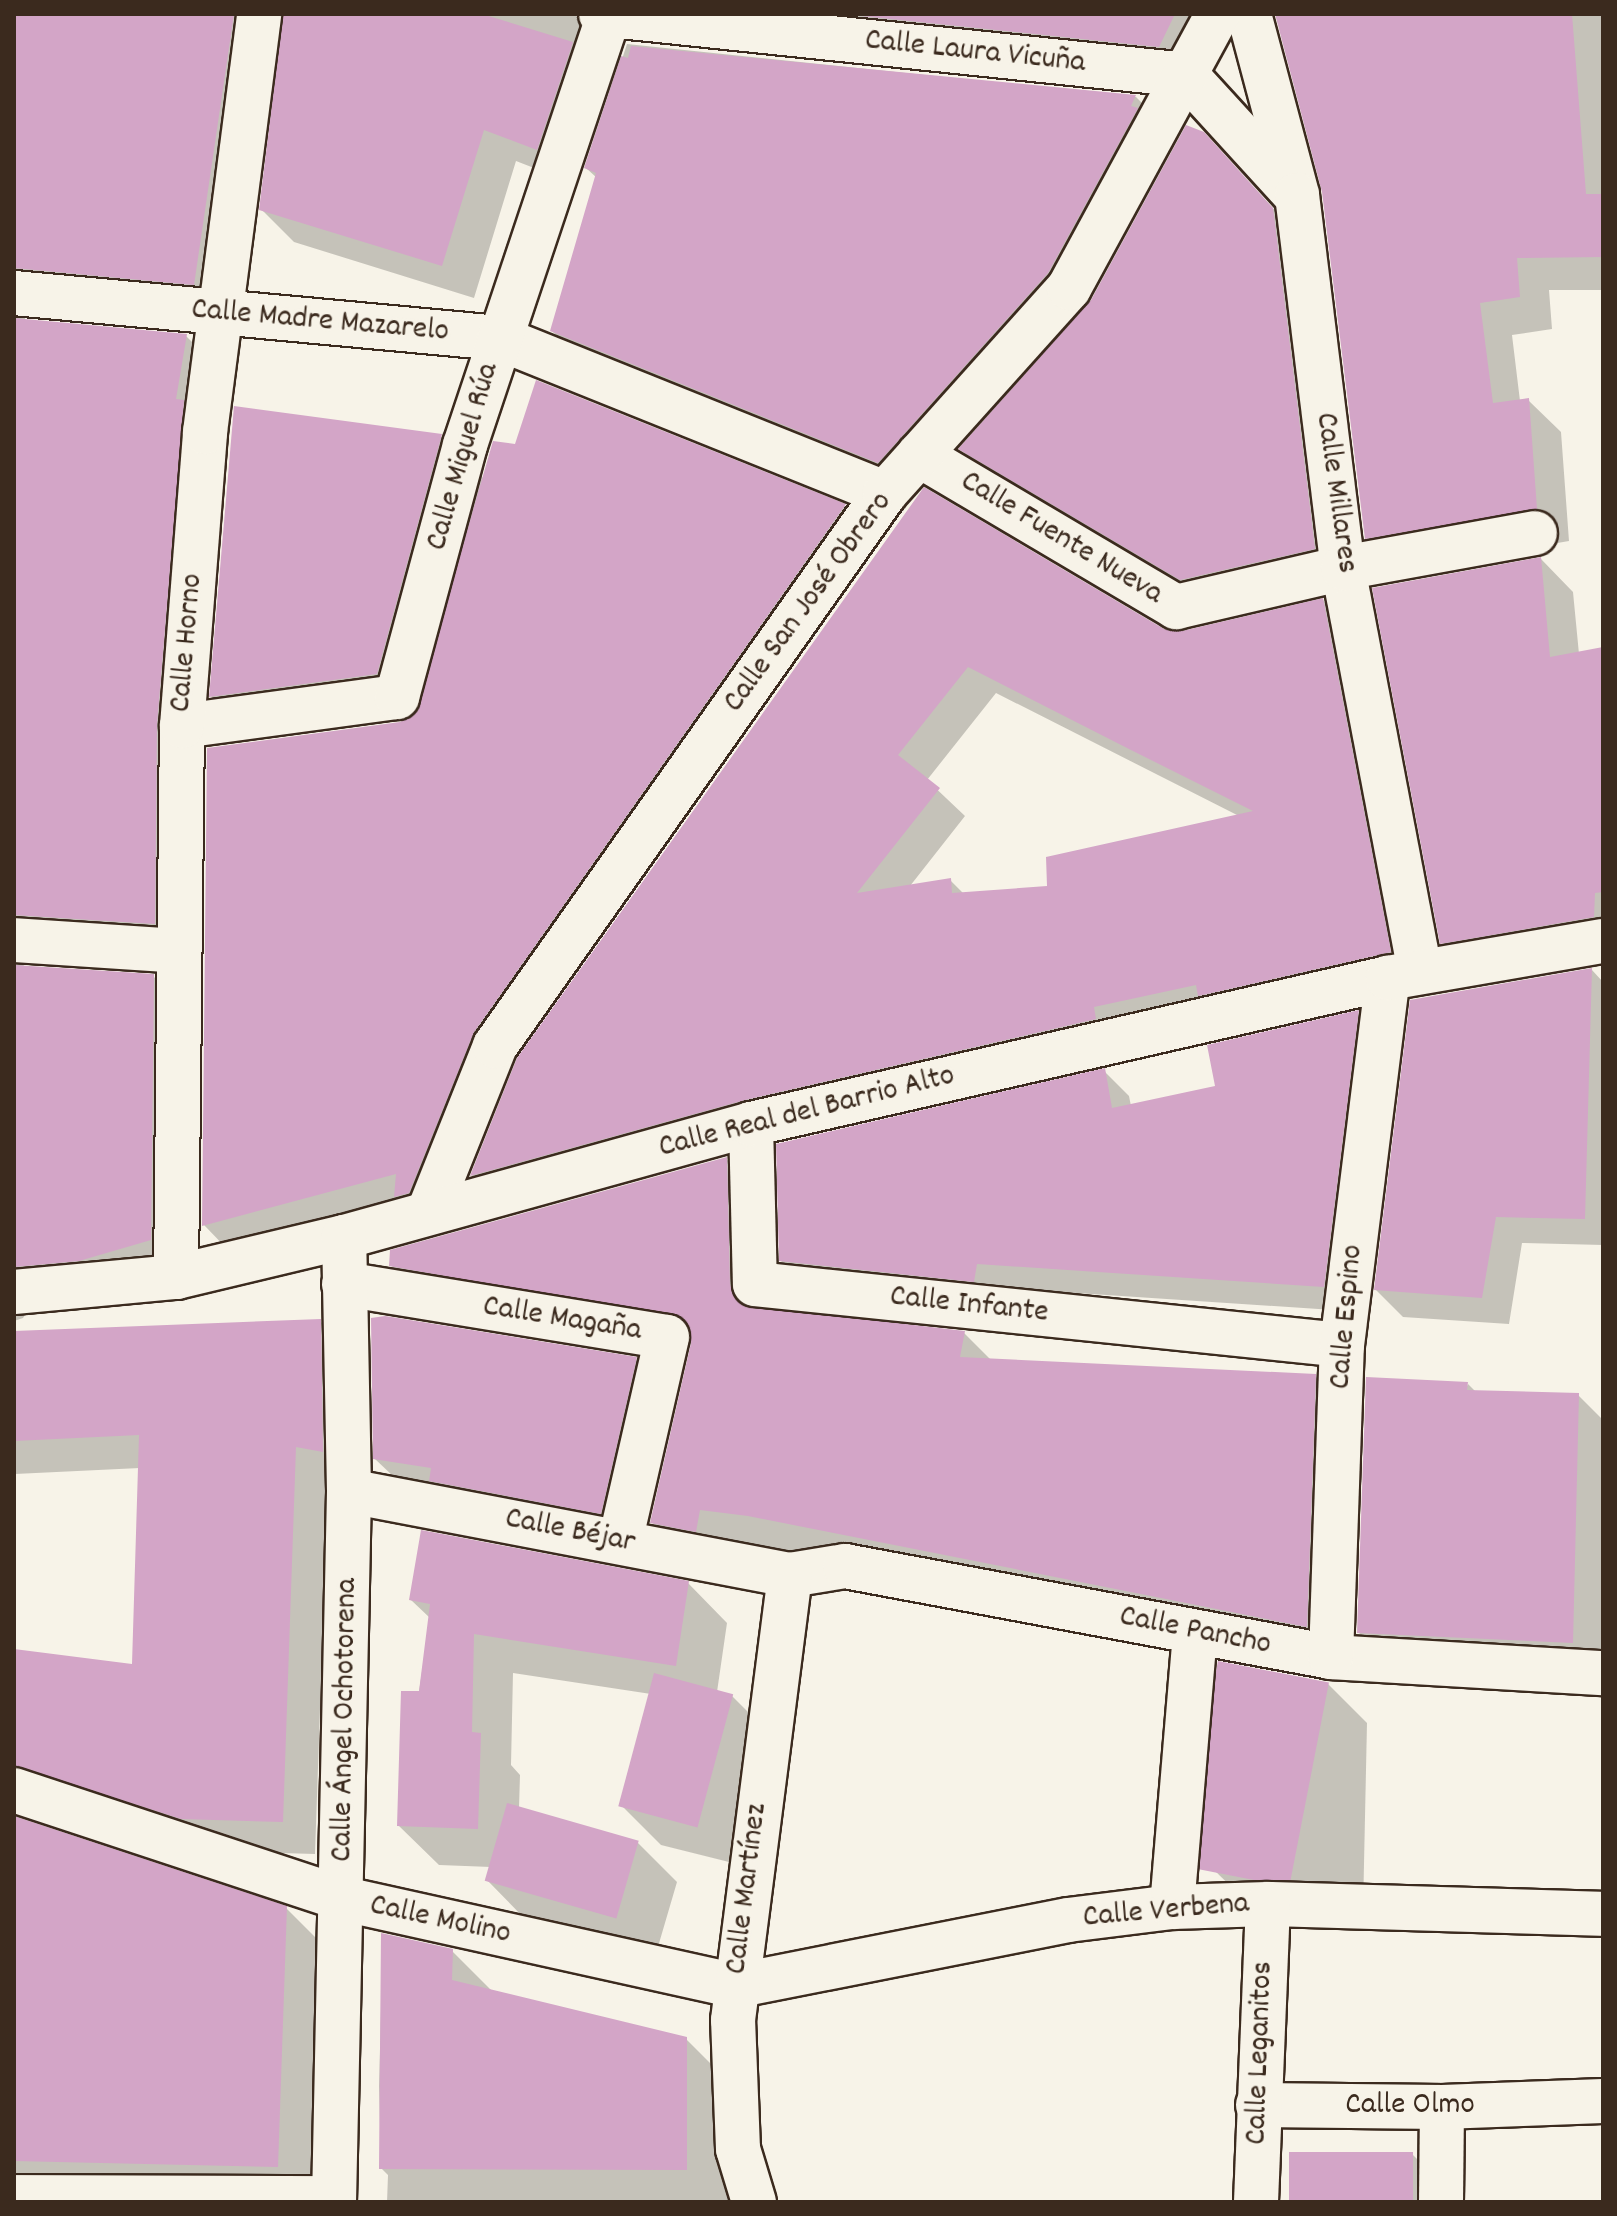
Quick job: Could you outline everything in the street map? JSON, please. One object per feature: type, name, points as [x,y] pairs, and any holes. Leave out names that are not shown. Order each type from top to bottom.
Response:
[{"type":"street","name":"Calle Horno","points":[[176,1277],[182,726],[220,313],[259,14]]},
{"type":"street","name":"Calle San José Obrero","points":[[429,1211],[495,1046],[885,493],[1069,288],[1218,14]]},
{"type":"street","name":"Calle Millares","points":[[1249,14],[1297,195],[1343,568],[1404,975]]},
{"type":"street","name":"Calle Laura Vicuña","points":[[606,15],[1186,75]]},
{"type":"street","name":"Calle Miguel Rúa","points":[[182,726],[397,697],[499,338],[606,15]]},
{"type":"street","points":[[1186,75],[1297,195]]},
{"type":"street","name":"Calle Madre Mazarelo","points":[[14,293],[499,338],[885,493]]},
{"type":"street","name":"Calle Fuente Nueva","points":[[919,455],[1176,607],[1343,568],[1535,533]]},
{"type":"street","points":[[14,940],[179,951]]},
{"type":"street","name":"Calle Real del Barrio Alto","points":[[14,1292],[176,1277],[344,1237],[751,1124],[1404,975],[1603,941]]},
{"type":"street","name":"Calle Espino","points":[[1331,1657],[1342,1345],[1404,975]]},
{"type":"street","name":"Calle Infante","points":[[751,1124],[755,1284],[1342,1345]]},
{"type":"street","name":"Calle Ángel Ochotorena","points":[[334,2200],[344,1899],[349,1491],[344,1237]]},
{"type":"street","name":"Calle Magaña","points":[[344,1284],[667,1337],[620,1542]]},
{"type":"street","name":"Calle Béjar","points":[[349,1491],[790,1575]]},
{"type":"street","name":"Calle Pancho","points":[[790,1575],[845,1566],[1331,1657],[1603,1673]]},
{"type":"street","name":"Calle Martínez","points":[[754,2202],[738,2149],[735,1986],[790,1575]]},
{"type":"street","points":[[1172,1907],[1195,1632]]},
{"type":"street","name":"Calle Molino","points":[[14,1790],[344,1899],[735,1986]]},
{"type":"street","name":"Calle Verbena","points":[[735,1986],[1068,1920],[1172,1907],[1268,1904],[1603,1914]]},
{"type":"street","name":"Calle Leganitos","points":[[1256,2202],[1268,1904]]},
{"type":"street","name":"Calle Olmo","points":[[1258,2105],[1442,2107],[1582,2102]]},
{"type":"street","points":[[1441,2202],[1442,2107]]},
{"type":"street","points":[[14,2197],[334,2200]]},
{"type":"building","points":[[14,14],[234,14],[194,285],[14,268]]},
{"type":"building","points":[[283,14],[482,14],[573,42],[537,150],[484,130],[442,266],[259,210]]},
{"type":"building","points":[[842,14],[1175,14],[1159,47]]},
{"type":"building","points":[[1275,14],[1572,14],[1586,194],[1603,194],[1603,257],[1517,258],[1520,297],[1480,303],[1493,403],[1529,398],[1537,509],[1365,539],[1322,192]]},
{"type":"building","points":[[631,46],[1136,95],[1131,106],[1138,108],[1048,273],[878,463],[550,331],[596,173],[584,168],[621,56],[628,58]]},
{"type":"building","points":[[1186,125],[1204,132],[1273,208],[1315,549],[1180,580],[958,449],[1091,300]]},
{"type":"building","points":[[14,318],[187,334],[176,399],[184,400],[157,724],[155,924],[14,915]]},
{"type":"building","points":[[536,380],[846,504],[474,1032],[409,1193],[394,1197],[396,1174],[202,1226],[207,748],[400,722],[414,715],[493,441],[515,444]]},
{"type":"building","points":[[234,406],[442,434],[377,674],[209,697]]},
{"type":"building","points":[[924,487],[1164,629],[1182,631],[1323,598],[1391,952],[1198,996],[1196,985],[1094,1007],[1096,1019],[745,1100],[470,1176],[517,1058]],"holes":[[[968,667],[1253,811],[1046,857],[1047,886],[952,893],[951,878],[857,893],[940,788],[898,755]]]},
{"type":"building","points":[[1541,557],[1550,657],[1603,647],[1603,892],[1595,893],[1594,917],[1440,944],[1372,588]]},
{"type":"building","points":[[14,965],[154,974],[151,1240],[79,1261],[14,1267]]},
{"type":"building","points":[[1592,968],[1585,1219],[1496,1217],[1482,1298],[1374,1290],[1410,1000]]},
{"type":"building","points":[[1359,1010],[1324,1287],[977,1264],[974,1282],[779,1261],[776,1144],[1105,1068],[1112,1108],[1215,1086],[1207,1045]]},
{"type":"building","points":[[727,1157],[730,1285],[742,1305],[965,1331],[960,1357],[1316,1374],[1307,1627],[748,1516],[700,1510],[696,1532],[650,1523],[691,1343],[684,1319],[389,1266],[390,1250]]},
{"type":"building","points":[[385,1316],[637,1357],[601,1514],[429,1481],[431,1468],[373,1459],[371,1318]]},
{"type":"building","points":[[321,1319],[323,1452],[296,1447],[283,1822],[181,1819],[14,1766],[14,1649],[132,1664],[139,1435],[14,1441],[14,1331]]},
{"type":"building","points":[[1366,1377],[1468,1382],[1467,1390],[1579,1393],[1573,1643],[1357,1633]]},
{"type":"building","points":[[421,1530],[689,1581],[676,1666],[474,1634],[472,1732],[481,1733],[478,1829],[397,1826],[401,1691],[419,1691],[430,1604],[409,1600]]},
{"type":"building","points":[[1218,1661],[1329,1683],[1289,1887],[1178,1865]]},
{"type":"building","points":[[654,1673],[733,1694],[697,1828],[618,1806]]},
{"type":"building","points":[[507,1803],[639,1841],[616,1919],[485,1881]]},
{"type":"building","points":[[14,1816],[287,1906],[278,2167],[14,2161]]},
{"type":"building","points":[[381,1933],[453,1949],[452,1980],[687,2037],[687,2170],[379,2169]]},
{"type":"building","points":[[1289,2152],[1413,2152],[1413,2202],[1289,2202]]}]
